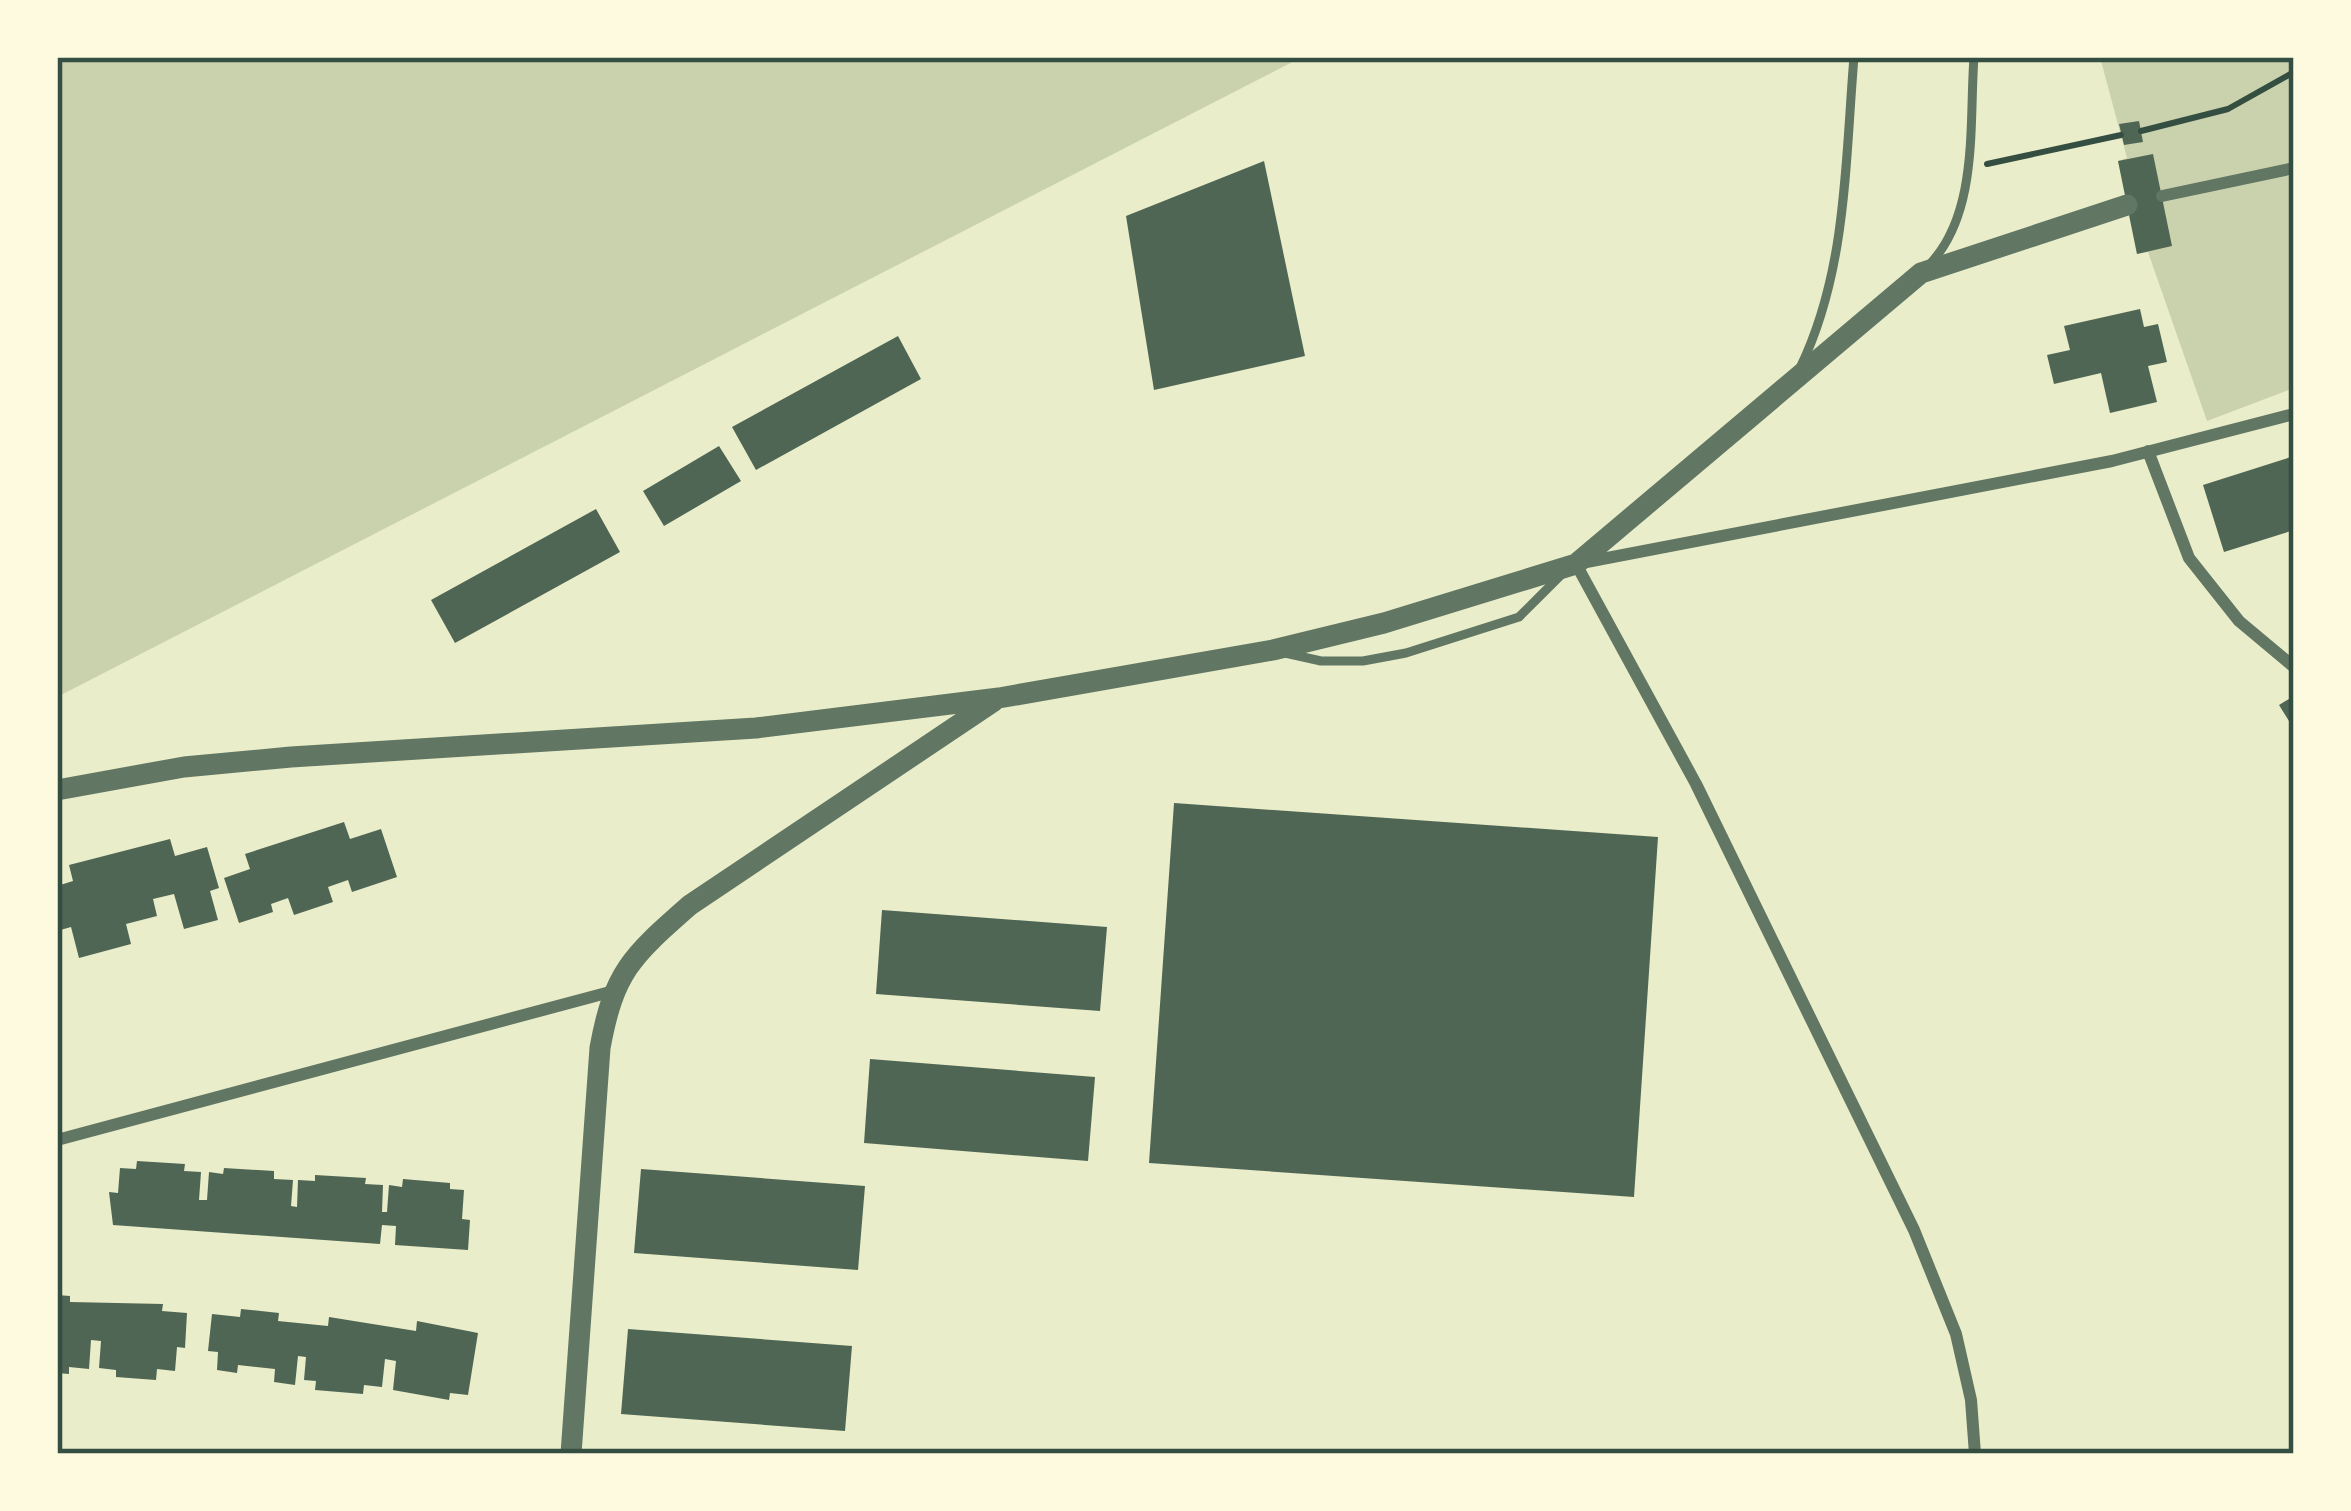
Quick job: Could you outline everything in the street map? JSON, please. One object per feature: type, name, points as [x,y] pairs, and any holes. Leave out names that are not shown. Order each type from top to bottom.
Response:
[{"type":"street","points":[[2162,196],[2294,167]]},
{"type":"street","points":[[1576,563],[1922,273],[2127,205]]},
{"type":"street","points":[[57,790],[227,763],[756,728],[999,698],[1274,650],[1576,563],[2148,452],[2294,414]]},
{"type":"street","points":[[2148,452],[2188,557],[2240,621],[2294,668]]},
{"type":"street","points":[[1576,563],[1696,784],[1914,1230],[1956,1334],[1971,1400],[1975,1454]]},
{"type":"street","points":[[571,1454],[600,1048],[610,992],[646,944],[690,905],[999,698]]},
{"type":"street","points":[[57,1140],[610,992]]},
{"type":"lane","points":[[1793,381],[1823,319],[1835,270],[1854,57]]},
{"type":"lane","points":[[1922,273],[1946,248],[1961,213],[1974,57]]},
{"type":"lane","points":[[1274,650],[1321,661],[1406,653],[1519,616],[1576,563]]},
{"type":"path","points":[[2141,131],[2228,110],[2294,72]]},
{"type":"path","points":[[1966,168],[2121,135]]},
{"type":"green space","points":[[57,57],[1302,57],[57,697]]},
{"type":"green space","points":[[2100,57],[2294,57],[2294,388],[2207,421],[2148,252],[2137,254],[2118,161],[2127,158]]},
{"type":"building","points":[[2139,121],[2143,142],[2124,145],[2119,124]]},
{"type":"building","points":[[2153,154],[2172,246],[2137,254],[2118,161]]},
{"type":"building","points":[[1264,161],[1305,356],[1154,390],[1126,216]]},
{"type":"building","points":[[2140,309],[2144,327],[2158,324],[2167,362],[2148,366],[2157,402],[2110,413],[2101,373],[2054,384],[2047,355],[2070,350],[2064,326]]},
{"type":"building","points":[[898,336],[921,379],[756,470],[732,427]]},
{"type":"building","points":[[719,446],[741,481],[664,526],[643,491]]},
{"type":"building","points":[[2294,456],[2294,530],[2224,552],[2203,485]]},
{"type":"building","points":[[596,509],[620,552],[455,643],[431,600]]},
{"type":"building","points":[[2294,696],[2294,729],[2279,705]]},
{"type":"building","points":[[1174,803],[1658,837],[1634,1197],[1149,1163]]},
{"type":"building","points":[[344,822],[350,839],[381,829],[397,877],[352,892],[348,880],[328,887],[333,902],[294,915],[288,898],[271,904],[273,912],[239,923],[224,878],[250,869],[245,854]]},
{"type":"building","points":[[170,839],[175,856],[207,847],[219,888],[210,891],[218,920],[184,929],[174,894],[153,899],[157,916],[126,924],[131,944],[79,958],[71,927],[57,931],[57,886],[73,881],[69,865]]},
{"type":"building","points":[[882,910],[1107,927],[1100,1011],[876,994]]},
{"type":"building","points":[[870,1059],[1095,1077],[1088,1161],[864,1143]]},
{"type":"building","points":[[137,1161],[185,1164],[184,1171],[201,1172],[199,1200],[207,1200],[209,1172],[223,1174],[224,1168],[274,1171],[274,1179],[293,1180],[291,1206],[297,1207],[298,1180],[315,1181],[315,1175],[366,1178],[365,1184],[383,1185],[382,1212],[387,1212],[389,1185],[402,1187],[403,1179],[450,1183],[450,1189],[464,1190],[462,1219],[470,1220],[468,1250],[395,1245],[396,1226],[382,1225],[380,1244],[113,1225],[109,1192],[118,1193],[120,1168],[136,1169]]},
{"type":"building","points":[[641,1169],[865,1186],[858,1270],[634,1253]]},
{"type":"building","points":[[57,1295],[70,1296],[70,1302],[163,1304],[162,1311],[187,1313],[185,1348],[177,1347],[175,1371],[157,1369],[156,1380],[116,1377],[116,1370],[99,1368],[101,1341],[91,1340],[89,1369],[69,1367],[69,1374],[57,1373]]},
{"type":"building","points":[[241,1309],[279,1313],[278,1321],[328,1326],[329,1317],[416,1331],[417,1321],[478,1333],[468,1395],[450,1393],[449,1400],[393,1390],[396,1361],[385,1359],[382,1387],[364,1385],[363,1394],[315,1390],[316,1381],[304,1380],[306,1357],[298,1356],[295,1385],[274,1382],[275,1369],[238,1365],[237,1373],[217,1370],[218,1352],[208,1351],[212,1314],[240,1317]]},
{"type":"building","points":[[628,1329],[852,1346],[845,1431],[621,1414]]}]
